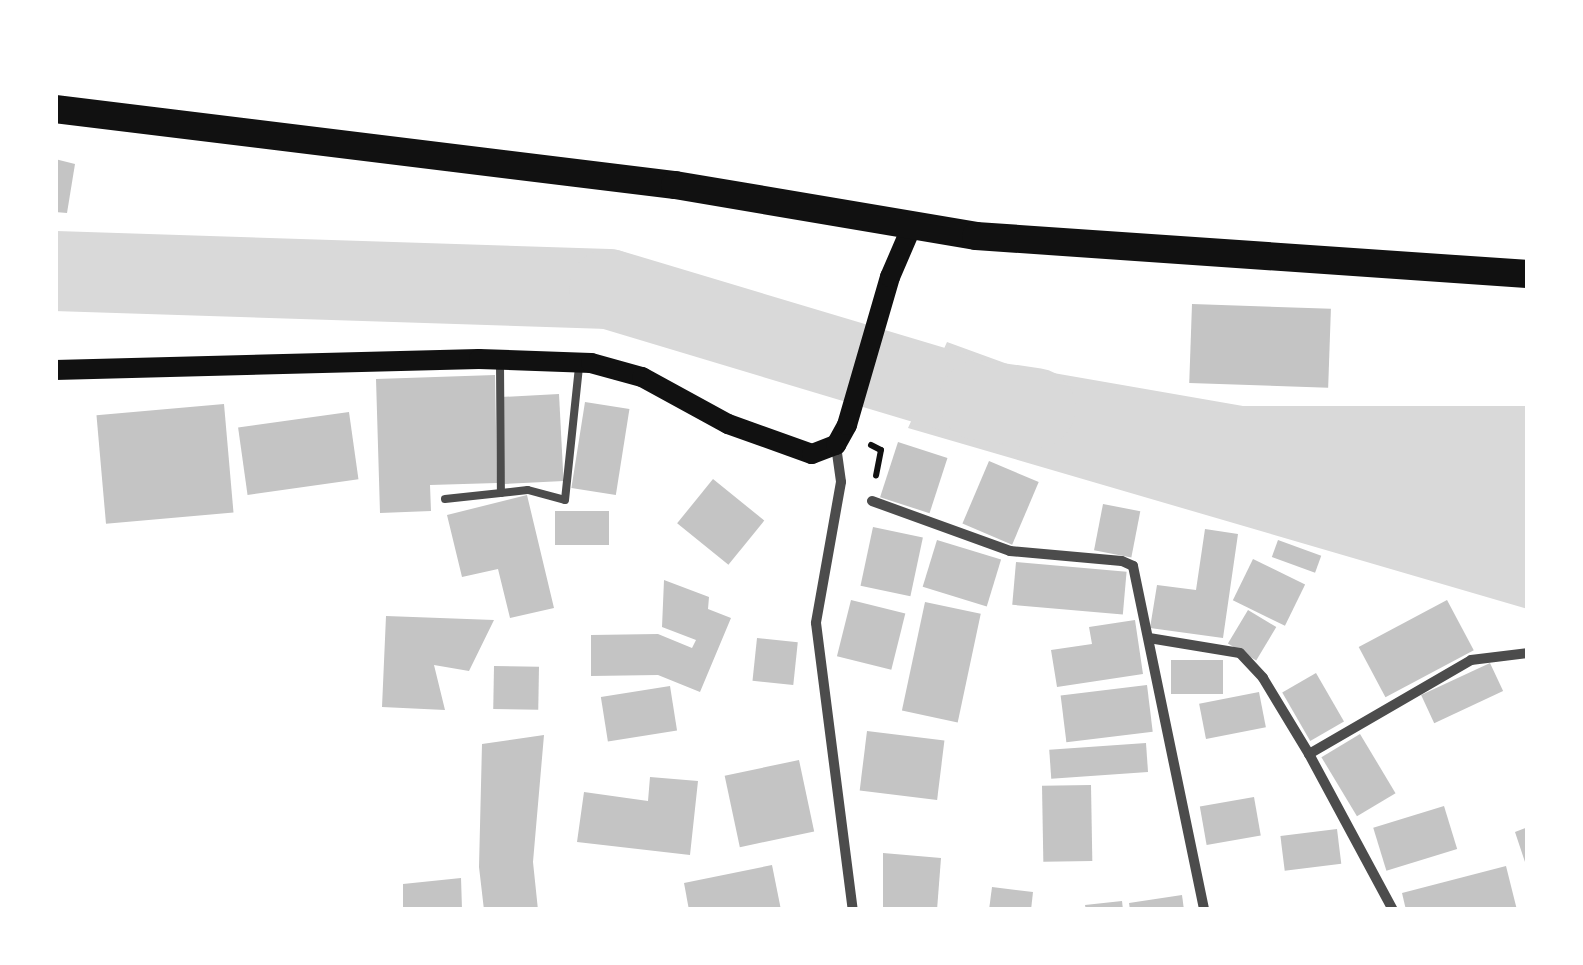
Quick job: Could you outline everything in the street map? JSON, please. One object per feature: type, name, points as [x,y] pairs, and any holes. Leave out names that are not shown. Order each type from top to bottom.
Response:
[{"type":"highway","points":[[55,109],[675,186],[976,236],[1528,274]]},
{"type":"main road","points":[[55,370],[500,360],[580,362],[642,377],[728,424],[812,454],[836,445],[847,425],[890,277],[912,226]]},
{"type":"street","points":[[836,445],[841,482],[816,623],[853,910]]},
{"type":"street","points":[[872,500],[1010,552],[1122,561],[1134,566],[1204,910]]},
{"type":"street","points":[[1149,638],[1240,654],[1263,678],[1394,910]]},
{"type":"street","points":[[1309,754],[1471,660],[1528,653]]},
{"type":"lane","points":[[500,360],[501,493]]},
{"type":"lane","points":[[445,499],[528,490],[565,500],[580,362]]},
{"type":"shaded area","points":[[947,342],[1013,366],[1243,406],[1528,406],[1528,609],[908,428]]},
{"type":"building","points":[[55,159],[75,164],[67,213],[55,212]]},
{"type":"building","points":[[1192,304],[1331,309],[1328,388],[1189,383]]},
{"type":"building","points":[[495,375],[497,483],[430,485],[431,511],[380,513],[376,379]]},
{"type":"building","points":[[559,394],[564,481],[505,484],[500,397]]},
{"type":"building","points":[[585,402],[629,409],[616,495],[571,488]]},
{"type":"building","points":[[224,404],[233,513],[106,524],[96,415]]},
{"type":"building","points":[[349,412],[358,479],[248,495],[238,428]]},
{"type":"building","points":[[898,442],[947,458],[930,513],[880,497]]},
{"type":"building","points":[[989,461],[1039,482],[1012,545],[962,524]]},
{"type":"building","points":[[713,479],[764,521],[728,565],[677,523]]},
{"type":"building","points":[[527,495],[554,608],[510,618],[498,569],[462,577],[447,515]]},
{"type":"building","points":[[1103,504],[1140,511],[1131,557],[1094,550]]},
{"type":"building","points":[[555,511],[609,511],[609,545],[555,545]]},
{"type":"building","points":[[873,527],[923,538],[910,596],[861,586]]},
{"type":"building","points":[[1205,529],[1238,534],[1223,638],[1150,628],[1157,585],[1196,590]]},
{"type":"building","points":[[937,540],[1001,560],[987,606],[923,587]]},
{"type":"building","points":[[1278,540],[1321,556],[1315,573],[1272,557]]},
{"type":"building","points":[[1253,559],[1305,584],[1285,626],[1233,600]]},
{"type":"building","points":[[1016,562],[1127,572],[1123,615],[1012,605]]},
{"type":"building","points":[[664,580],[709,597],[708,609],[731,618],[700,692],[658,675],[591,676],[591,635],[658,634],[692,648],[696,640],[662,627]]},
{"type":"building","points":[[851,600],[905,614],[891,670],[837,656]]},
{"type":"building","points":[[1447,600],[1474,650],[1385,697],[1359,647]]},
{"type":"building","points":[[925,602],[981,614],[958,722],[902,711]]},
{"type":"building","points":[[1248,610],[1276,627],[1256,660],[1228,643]]},
{"type":"building","points":[[386,616],[494,620],[469,671],[434,665],[445,710],[382,707]]},
{"type":"building","points":[[1135,620],[1143,674],[1057,687],[1051,650],[1092,644],[1089,627]]},
{"type":"building","points":[[757,638],[798,642],[793,685],[753,681]]},
{"type":"building","points":[[1171,660],[1223,660],[1223,694],[1171,694]]},
{"type":"building","points":[[1490,663],[1503,691],[1434,723],[1421,695]]},
{"type":"building","points":[[494,666],[539,667],[538,710],[493,709]]},
{"type":"building","points":[[1316,673],[1344,721],[1310,741],[1282,692]]},
{"type":"building","points":[[1147,685],[1153,732],[1066,742],[1061,696]]},
{"type":"building","points":[[670,686],[677,730],[608,741],[601,697]]},
{"type":"building","points":[[1259,692],[1266,727],[1206,739],[1199,704]]},
{"type":"building","points":[[867,731],[944,741],[937,800],[860,791]]},
{"type":"building","points":[[1360,734],[1396,793],[1357,816],[1321,757]]},
{"type":"building","points":[[544,735],[533,862],[538,910],[484,910],[479,867],[482,744]]},
{"type":"building","points":[[1146,743],[1148,772],[1051,779],[1049,750]]},
{"type":"building","points":[[799,760],[814,831],[740,847],[725,776]]},
{"type":"building","points":[[650,777],[698,781],[690,855],[577,842],[584,792],[648,801]]},
{"type":"building","points":[[1091,785],[1092,861],[1043,862],[1042,786]]},
{"type":"building","points":[[1254,797],[1261,835],[1207,845],[1200,807]]},
{"type":"building","points":[[1444,806],[1457,849],[1386,871],[1373,828]]},
{"type":"building","points":[[1528,827],[1528,868],[1527,868],[1515,832]]},
{"type":"building","points":[[1337,829],[1341,864],[1285,871],[1280,836]]},
{"type":"building","points":[[883,853],[941,858],[937,910],[883,910]]},
{"type":"building","points":[[772,865],[781,910],[689,910],[684,883]]},
{"type":"building","points":[[1506,866],[1517,910],[1406,910],[1402,893]]},
{"type":"building","points":[[461,878],[462,910],[403,910],[403,884]]},
{"type":"building","points":[[992,887],[1033,892],[1031,910],[989,910]]},
{"type":"building","points":[[1182,895],[1184,910],[1130,910],[1129,903]]},
{"type":"building","points":[[1122,901],[1123,910],[1086,910],[1085,905]]},
{"type":"waterway","points":[[55,271],[609,289],[979,400],[1035,408]]}]
